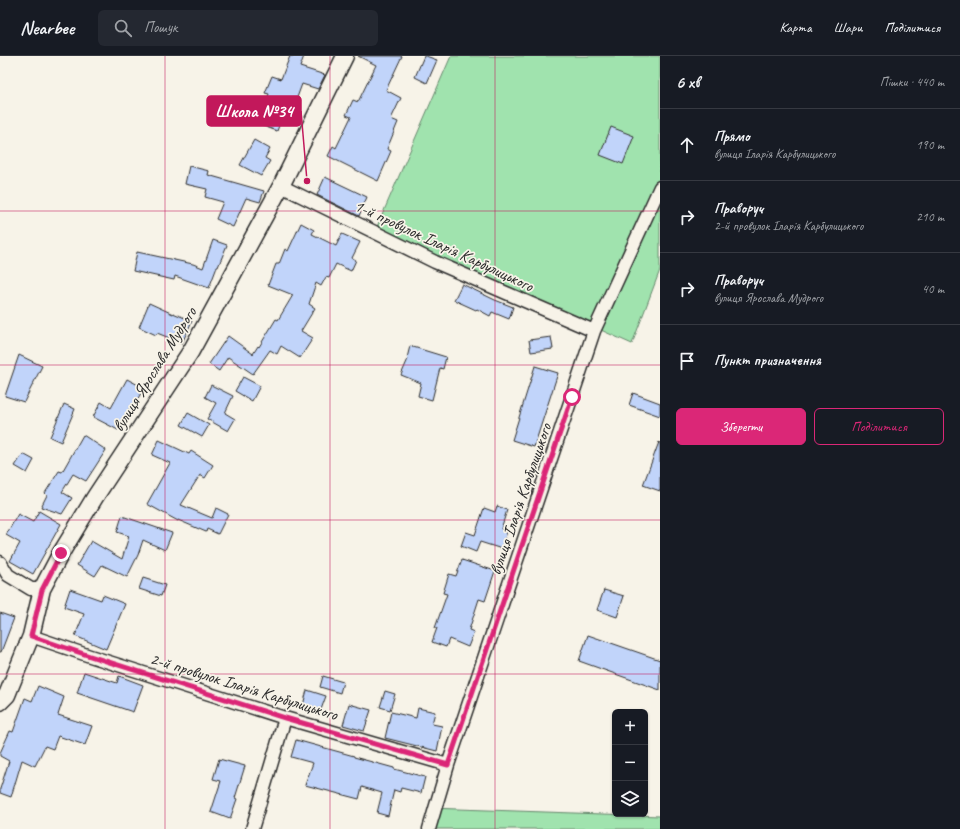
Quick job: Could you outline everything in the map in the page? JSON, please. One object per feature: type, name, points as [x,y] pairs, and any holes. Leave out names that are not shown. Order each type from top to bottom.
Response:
[{"type":"main road","name":"вулиця Ярослава Мудрого","points":[[0,702],[7,695],[31,636],[42,590],[61,553],[95,497],[191,351],[281,186],[345,56]]},
{"type":"street","name":"1-й провулок Іларія Карбулицького","points":[[281,186],[434,262],[594,331]]},
{"type":"street","name":"вулиця Іларія Карбулицького","points":[[429,829],[448,765],[594,331],[660,187]]},
{"type":"street","points":[[0,562],[8,575],[31,589],[42,590]]},
{"type":"street","name":"2-й провулок Іларія Карбулицького","points":[[31,636],[285,718],[448,765]]},
{"type":"street","points":[[252,829],[285,718]]},
{"type":"green space","points":[[451,56],[660,56],[660,270],[632,344],[376,229]]},
{"type":"green space","points":[[429,808],[612,814],[612,817],[660,816],[660,829],[423,829]]},
{"type":"building","points":[[290,56],[304,56],[300,67],[325,75],[318,89],[302,84],[295,103],[288,101],[277,131],[258,124],[269,94],[265,93],[272,76],[281,79]]},
{"type":"building","points":[[358,56],[402,56],[386,90],[401,98],[391,119],[398,122],[387,149],[391,151],[378,181],[328,156],[333,146],[336,148],[351,117],[346,115],[353,100],[358,102],[376,65]]},
{"type":"building","points":[[424,56],[437,60],[427,83],[415,77]]},
{"type":"building","points":[[611,127],[634,136],[623,164],[600,155]]},
{"type":"building","points":[[254,140],[270,149],[265,158],[270,161],[261,176],[240,165]]},
{"type":"building","points":[[189,166],[209,171],[208,175],[264,191],[260,202],[246,198],[233,227],[216,219],[223,202],[205,197],[207,189],[185,184]]},
{"type":"building","points":[[325,177],[367,197],[359,216],[317,195]]},
{"type":"building","points":[[301,223],[314,230],[312,234],[336,246],[342,234],[360,242],[352,258],[356,260],[351,271],[336,264],[329,278],[326,277],[321,286],[316,283],[309,304],[315,308],[301,331],[313,338],[300,358],[281,346],[277,354],[270,350],[253,374],[228,357],[219,371],[209,364],[228,336],[253,354],[276,319],[278,320],[293,295],[268,285],[276,264],[279,264],[285,249],[288,251]]},
{"type":"building","points":[[213,240],[227,245],[209,288],[175,276],[174,280],[133,271],[137,252],[193,264],[203,268]]},
{"type":"building","points":[[462,284],[513,307],[509,319],[492,312],[490,316],[454,300]]},
{"type":"building","points":[[149,303],[192,321],[182,343],[157,333],[156,335],[139,327]]},
{"type":"building","points":[[551,337],[553,349],[531,352],[529,340]]},
{"type":"building","points":[[410,346],[446,357],[443,369],[440,368],[432,400],[418,396],[421,383],[401,375],[408,359]]},
{"type":"building","points":[[19,355],[42,366],[24,402],[5,396]]},
{"type":"building","points":[[535,366],[558,373],[534,447],[512,440]]},
{"type":"building","points":[[243,377],[260,386],[252,401],[235,391]]},
{"type":"building","points":[[127,379],[144,388],[133,407],[131,406],[118,430],[93,417],[101,402],[111,408]]},
{"type":"building","points":[[211,385],[233,396],[225,413],[235,419],[228,431],[207,419],[216,403],[205,397]]},
{"type":"building","points":[[633,393],[660,403],[660,416],[629,405]]},
{"type":"building","points":[[64,404],[75,409],[61,442],[50,437]]},
{"type":"building","points":[[188,413],[209,425],[202,437],[181,425]]},
{"type":"building","points":[[83,435],[106,450],[86,481],[73,474],[62,492],[72,498],[62,514],[41,507],[47,495],[45,493],[59,471],[62,472]]},
{"type":"building","points":[[159,440],[189,454],[191,451],[213,465],[205,478],[200,475],[181,505],[212,518],[216,508],[228,514],[218,534],[207,529],[206,532],[178,521],[147,504],[170,463],[152,455]]},
{"type":"building","points":[[659,442],[660,443],[660,491],[643,485]]},
{"type":"building","points":[[23,454],[34,460],[27,473],[15,466]]},
{"type":"building","points":[[497,506],[507,510],[501,529],[507,531],[502,549],[480,542],[476,552],[461,546],[466,532],[475,535],[484,508],[495,512]]},
{"type":"building","points":[[39,511],[61,524],[33,574],[10,561],[20,543],[6,535],[18,514],[33,522]]},
{"type":"building","points":[[122,516],[172,533],[165,550],[143,540],[138,555],[127,577],[102,565],[95,576],[77,565],[91,541],[122,559],[129,536],[117,532]]},
{"type":"building","points":[[462,560],[495,571],[485,601],[479,599],[469,630],[474,632],[468,647],[449,639],[446,647],[432,642],[437,628],[435,628],[447,594],[443,593],[449,574],[456,576]]},
{"type":"building","points":[[143,578],[165,585],[161,596],[139,589]]},
{"type":"building","points":[[70,589],[101,600],[103,595],[125,604],[106,649],[75,636],[84,614],[64,607]]},
{"type":"building","points":[[604,590],[624,596],[617,617],[597,610]]},
{"type":"building","points":[[0,613],[14,618],[1,652],[0,652]]},
{"type":"building","points":[[588,635],[660,660],[660,690],[579,661]]},
{"type":"building","points":[[84,672],[117,683],[119,676],[143,685],[133,712],[77,693]]},
{"type":"building","points":[[323,676],[343,682],[340,693],[320,687]]},
{"type":"building","points":[[38,686],[64,697],[58,715],[92,726],[85,745],[58,736],[53,749],[45,746],[35,766],[22,760],[11,797],[0,793],[9,761],[0,756],[0,753],[10,731],[13,732],[25,698],[32,701]]},
{"type":"building","points":[[307,690],[326,696],[319,715],[302,709]]},
{"type":"building","points":[[385,691],[395,694],[390,710],[380,707]]},
{"type":"building","points":[[349,704],[371,710],[364,731],[343,725]]},
{"type":"building","points":[[418,708],[435,712],[432,724],[442,726],[437,751],[385,738],[391,712],[416,718]]},
{"type":"building","points":[[296,740],[425,777],[421,793],[401,788],[400,792],[394,790],[388,816],[377,813],[382,793],[362,787],[359,799],[305,785],[313,763],[291,757]]},
{"type":"building","points":[[219,759],[245,766],[235,798],[237,799],[230,819],[211,812],[221,781],[213,779]]},
{"type":"place","name":"Школа №34","points":[[307,181]]},
{"type":"route","points":[[61,553],[42,590],[31,636],[285,718],[448,765],[572,397]]}]
